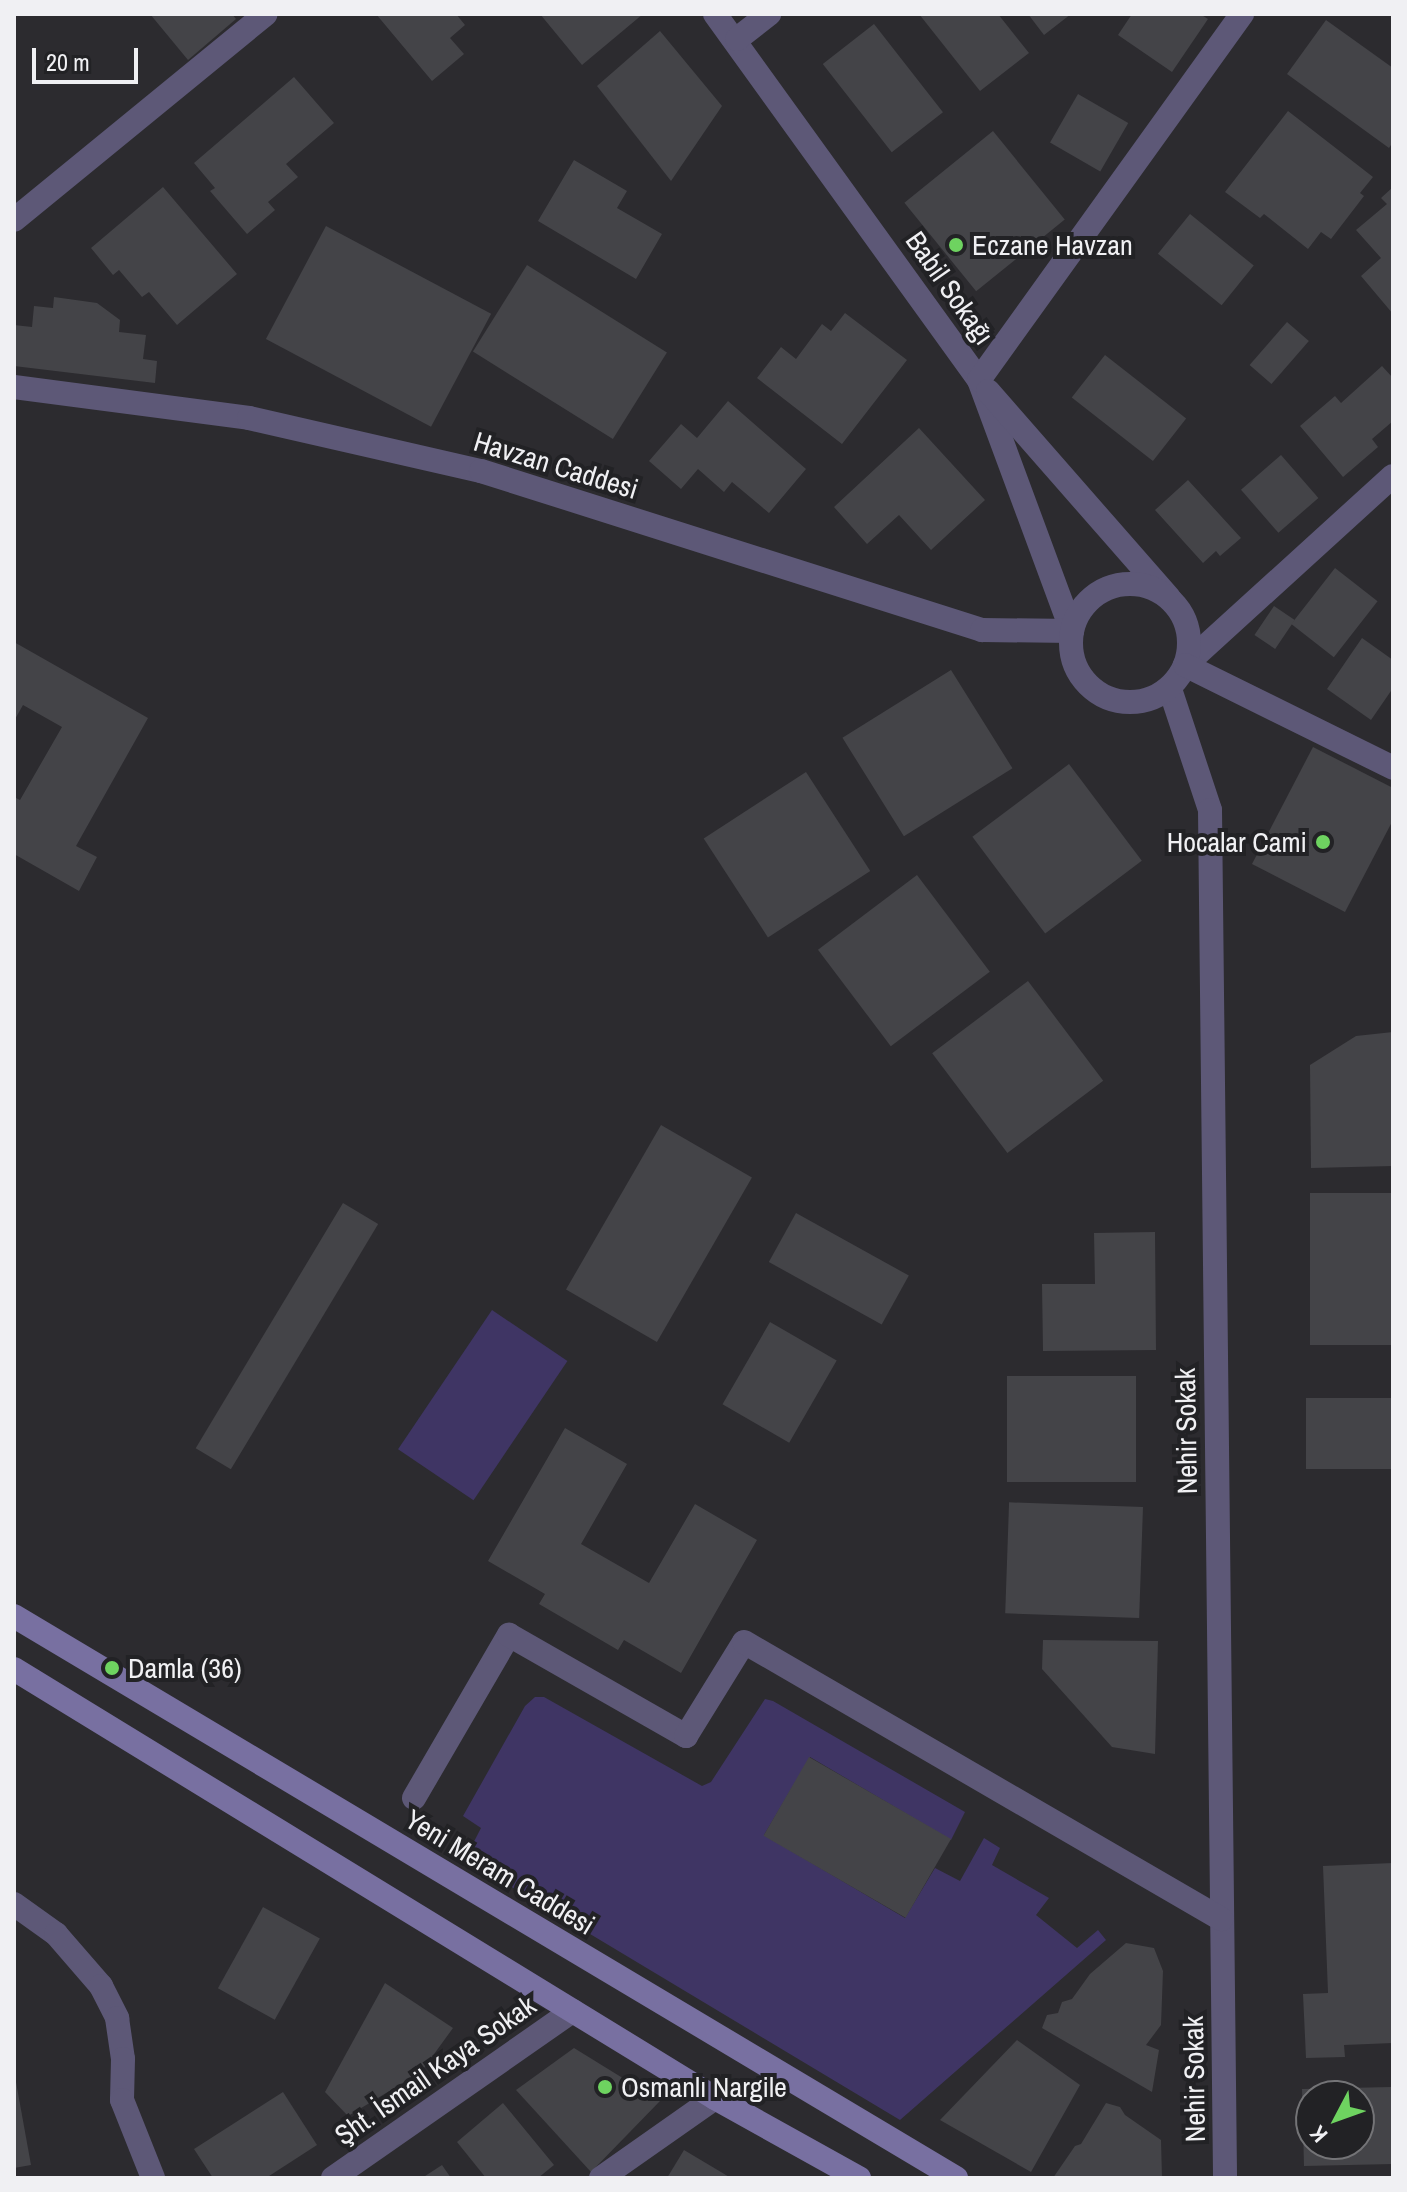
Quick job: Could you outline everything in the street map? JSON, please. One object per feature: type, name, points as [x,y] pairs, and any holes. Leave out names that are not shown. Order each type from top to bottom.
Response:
[{"type":"main road","name":"Yeni Meram Caddesi","points":[[14,1616],[956,2178]]},
{"type":"main road","points":[[14,1669],[715,2098],[859,2178]]},
{"type":"street","points":[[14,220],[266,14]]},
{"type":"street","name":"Babil Sokağı","points":[[715,14],[737,39],[979,380],[1072,631]]},
{"type":"street","points":[[737,39],[769,14]]},
{"type":"street","points":[[1185,665],[1189,633],[1182,614],[979,380],[1242,14]]},
{"type":"street","name":"Havzan Caddesi","points":[[14,387],[249,418],[357,442],[481,471],[982,630],[1072,631]]},
{"type":"street","points":[[1169,598],[1152,587],[1131,584],[1111,587],[1093,597],[1079,611],[1072,631],[1071,649],[1085,683],[1100,695],[1117,702],[1136,703],[1170,689],[1185,665],[1393,476]]},
{"type":"street","points":[[1185,665],[1393,768]]},
{"type":"street","name":"Nehir Sokak","points":[[1170,689],[1210,810],[1225,2178]]},
{"type":"street","points":[[414,1798],[509,1635],[686,1736],[744,1642],[1221,1919]]},
{"type":"street","points":[[14,1904],[56,1934],[101,1986],[117,2018],[123,2059],[122,2100],[153,2178]]},
{"type":"street","name":"Şht. İsmail Kaya Sokak","points":[[333,2178],[572,2011]]},
{"type":"street","points":[[601,2178],[715,2098]]},
{"type":"shaded area","points":[[492,1310],[567,1361],[473,1500],[398,1449]]},
{"type":"shaded area","points":[[535,1697],[544,1697],[702,1786],[711,1782],[765,1699],[773,1701],[965,1812],[951,1840],[810,1757],[764,1835],[905,1918],[935,1868],[960,1881],[984,1838],[1000,1848],[992,1865],[1049,1898],[1036,1915],[1077,1948],[1098,1930],[1106,1940],[900,2120],[465,1859],[481,1828],[463,1816],[525,1706]]},
{"type":"building","points":[[150,14],[232,14],[236,19],[188,60]]},
{"type":"building","points":[[376,14],[456,14],[465,25],[450,38],[464,54],[432,81]]},
{"type":"building","points":[[540,14],[643,14],[582,65]]},
{"type":"building","points":[[919,14],[998,14],[1029,53],[980,91]]},
{"type":"building","points":[[1028,14],[1071,14],[1044,35]]},
{"type":"building","points":[[1132,14],[1200,14],[1208,19],[1172,72],[1118,35]]},
{"type":"building","points":[[1326,20],[1393,68],[1393,142],[1389,148],[1287,74]]},
{"type":"building","points":[[874,24],[943,112],[892,152],[823,64]]},
{"type":"building","points":[[660,31],[722,106],[671,181],[597,86]]},
{"type":"building","points":[[294,77],[334,123],[286,164],[298,177],[268,202],[275,210],[247,234],[210,191],[215,188],[194,163]]},
{"type":"building","points":[[1078,94],[1128,123],[1100,171],[1050,142]]},
{"type":"building","points":[[1288,111],[1373,177],[1360,193],[1364,196],[1331,239],[1321,232],[1308,249],[1264,214],[1260,218],[1225,192]]},
{"type":"building","points":[[993,131],[1065,220],[976,291],[904,203]]},
{"type":"building","points":[[574,160],[627,191],[617,208],[662,234],[636,279],[538,221]]},
{"type":"building","points":[[163,187],[237,274],[177,325],[149,292],[142,297],[119,270],[113,275],[91,248]]},
{"type":"building","points":[[1393,187],[1393,314],[1361,276],[1381,258],[1356,230],[1387,204],[1381,198]]},
{"type":"building","points":[[1190,214],[1254,266],[1222,305],[1158,254]]},
{"type":"building","points":[[326,226],[491,314],[431,427],[266,339]]},
{"type":"building","points":[[527,265],[667,352],[613,439],[473,352]]},
{"type":"building","points":[[54,297],[97,303],[120,320],[119,332],[146,335],[143,359],[157,361],[155,383],[14,366],[14,325],[32,327],[34,306],[53,308]]},
{"type":"building","points":[[845,313],[907,360],[842,444],[757,378],[781,347],[796,359],[822,324],[831,331]]},
{"type":"building","points":[[1287,322],[1309,341],[1271,384],[1250,365]]},
{"type":"building","points":[[1105,355],[1186,418],[1153,461],[1072,398]]},
{"type":"building","points":[[1382,366],[1393,378],[1393,421],[1372,439],[1378,447],[1343,477],[1300,426],[1335,396],[1341,403]]},
{"type":"building","points":[[728,401],[806,469],[769,513],[732,482],[724,492],[698,469],[681,489],[649,461],[681,424],[697,438]]},
{"type":"building","points":[[919,428],[985,500],[931,550],[899,515],[867,544],[834,507]]},
{"type":"building","points":[[1281,455],[1318,498],[1278,533],[1241,490]]},
{"type":"building","points":[[1188,480],[1241,538],[1220,556],[1216,551],[1203,563],[1155,510]]},
{"type":"building","points":[[1335,568],[1378,601],[1334,657],[1291,624]]},
{"type":"building","points":[[1274,606],[1295,620],[1275,649],[1254,635]]},
{"type":"building","points":[[1362,638],[1393,660],[1393,688],[1371,720],[1327,689]]},
{"type":"building","points":[[14,642],[148,718],[76,846],[97,857],[79,891],[14,854],[14,797],[20,800],[62,727],[23,705],[14,721]]},
{"type":"building","points":[[951,670],[1012,768],[904,836],[842,738]]},
{"type":"building","name":"Hocalar Cami","points":[[1313,747],[1393,788],[1393,820],[1345,912],[1252,864]]},
{"type":"building","points":[[1069,764],[1142,861],[1045,933],[972,837]]},
{"type":"building","points":[[806,772],[870,871],[768,937],[704,838]]},
{"type":"building","points":[[917,875],[990,972],[891,1046],[818,950]]},
{"type":"building","points":[[1028,981],[1103,1081],[1007,1153],[932,1053]]},
{"type":"building","points":[[1393,1032],[1393,1166],[1311,1168],[1310,1065],[1356,1036]]},
{"type":"building","points":[[661,1125],[752,1178],[657,1342],[566,1290]]},
{"type":"building","points":[[1310,1193],[1393,1193],[1393,1345],[1310,1345]]},
{"type":"building","points":[[343,1203],[378,1224],[231,1469],[196,1448]]},
{"type":"building","points":[[796,1213],[909,1276],[882,1325],[769,1262]]},
{"type":"building","points":[[1155,1232],[1156,1350],[1043,1351],[1042,1284],[1095,1284],[1094,1233]]},
{"type":"building","points":[[770,1322],[837,1360],[789,1443],[722,1404]]},
{"type":"building","points":[[1007,1376],[1136,1376],[1136,1482],[1007,1482]]},
{"type":"building","points":[[1306,1398],[1393,1398],[1393,1469],[1306,1469]]},
{"type":"building","points":[[565,1428],[627,1464],[581,1544],[649,1583],[695,1504],[757,1540],[681,1673],[624,1640],[618,1650],[539,1604],[545,1594],[488,1561]]},
{"type":"building","points":[[1009,1502],[1143,1507],[1139,1618],[1005,1613]]},
{"type":"building","points":[[1043,1640],[1158,1641],[1155,1754],[1112,1747],[1042,1669]]},
{"type":"building","points":[[809,1757],[951,1839],[906,1918],[764,1836]]},
{"type":"building","points":[[1393,1863],[1393,2043],[1344,2045],[1345,2057],[1306,2058],[1303,1994],[1328,1993],[1323,1866]]},
{"type":"building","points":[[263,1907],[320,1939],[275,2020],[218,1988]]},
{"type":"building","points":[[1126,1943],[1154,1948],[1163,1971],[1161,2025],[1146,2045],[1159,2050],[1152,2092],[1042,2028],[1047,2015],[1058,2013],[1062,2002],[1072,1999],[1090,1974]]},
{"type":"building","points":[[385,1983],[453,2028],[421,2072],[348,2116],[325,2092]]},
{"type":"building","points":[[1017,2040],[1080,2085],[1031,2172],[940,2120]]},
{"type":"building","points":[[574,2048],[660,2101],[591,2172],[516,2090]]},
{"type":"building","points":[[14,2083],[31,2165],[14,2168]]},
{"type":"building","points":[[1375,2087],[1391,2087],[1393,2164],[1304,2166],[1304,2160],[1375,2160]]},
{"type":"building","points":[[283,2092],[317,2145],[266,2178],[213,2178],[194,2149]]},
{"type":"building","points":[[503,2103],[554,2165],[538,2178],[486,2178],[457,2142]]},
{"type":"building","points":[[1106,2103],[1120,2107],[1125,2115],[1161,2140],[1162,2178],[1053,2178],[1075,2146],[1081,2144]]},
{"type":"building","points":[[684,2150],[731,2178],[667,2178]]},
{"type":"building","points":[[442,2165],[451,2178],[422,2178]]},
{"type":"place","name":"Eczane Havzan","points":[[956,245]]},
{"type":"place","name":"Hocalar Cami","points":[[1323,842]]},
{"type":"place","name":"Damla (36)","points":[[112,1668]]},
{"type":"place","name":"Osmanlı Nargile","points":[[605,2087]]}]
